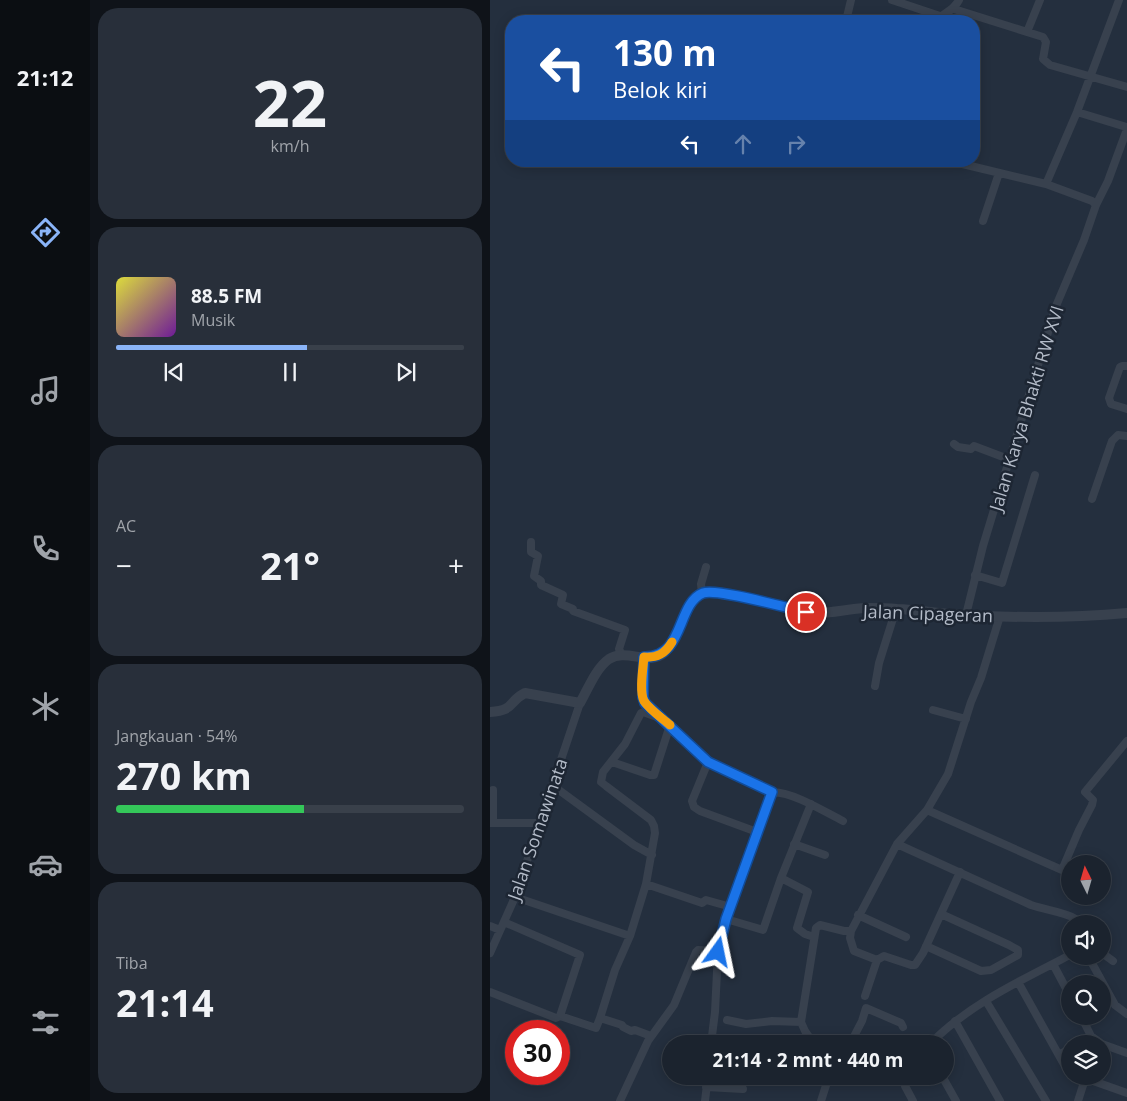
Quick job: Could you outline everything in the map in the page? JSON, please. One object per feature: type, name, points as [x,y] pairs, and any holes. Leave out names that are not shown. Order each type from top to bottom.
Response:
[{"type":"street","points":[[847,15],[851,0]]},
{"type":"street","points":[[892,0],[928,15]]},
{"type":"street","points":[[944,15],[954,9],[959,0]]},
{"type":"street","points":[[1026,32],[1040,0]]},
{"type":"street","points":[[1046,184],[1077,112],[1119,0]]},
{"type":"street","points":[[954,9],[973,15]]},
{"type":"street","points":[[980,17],[1044,39],[1046,42],[1042,56],[1047,63],[1127,87]]},
{"type":"street","points":[[1077,112],[1126,129]]},
{"type":"street","name":"Jalan Karya Bhakti RW XVI","points":[[966,615],[975,576],[1056,306],[1084,240],[1096,205],[1108,181],[1126,129]]},
{"type":"street","points":[[974,167],[1046,184],[1092,201],[1096,205]]},
{"type":"street","points":[[983,221],[999,173]]},
{"type":"street","points":[[1127,366],[1120,367],[1109,398],[1111,404],[1127,409]]},
{"type":"street","points":[[1092,499],[1112,440],[1118,435],[1127,436]]},
{"type":"street","points":[[954,444],[971,450],[974,446],[1011,460]]},
{"type":"street","points":[[975,576],[1002,583],[1036,475]]},
{"type":"street","points":[[531,542],[531,552],[538,556],[534,576],[541,581],[541,585],[563,595],[561,604],[573,609],[573,611],[625,630],[619,649],[622,655]]},
{"type":"street","points":[[490,712],[505,710],[525,693],[580,703],[604,664],[614,656],[652,658],[664,653],[670,646],[690,607],[702,594],[701,584],[706,567]]},
{"type":"street","name":"Jalan Cipageran","points":[[702,594],[710,592],[806,612],[835,613],[866,608],[966,615],[1053,618],[1127,613]]},
{"type":"street","points":[[875,686],[879,663],[896,609]]},
{"type":"street","points":[[877,960],[854,951],[850,938],[851,931],[897,844],[926,810],[948,774],[982,678],[1000,616]]},
{"type":"street","points":[[644,657],[643,697],[645,703],[708,762],[772,792],[781,792],[811,804],[843,821]]},
{"type":"street","name":"Jalan Somawinata","points":[[490,953],[514,897],[580,703]]},
{"type":"street","points":[[933,710],[966,719]]},
{"type":"street","points":[[490,992],[556,1018],[560,1016],[596,1028],[615,970],[630,936],[646,884],[652,855],[654,826],[650,820],[602,782],[603,772],[625,744],[641,713],[643,712],[668,723]]},
{"type":"street","points":[[612,762],[654,775],[668,723]]},
{"type":"street","points":[[926,810],[1062,870],[1092,805],[1093,800],[1085,792],[1126,744]]},
{"type":"street","points":[[708,762],[692,801],[694,807],[700,811],[757,832]]},
{"type":"street","points":[[552,785],[634,845],[652,855]]},
{"type":"street","points":[[492,790],[491,823],[540,823]]},
{"type":"street","points":[[712,1035],[716,1012],[718,952],[726,919],[772,792]]},
{"type":"street","points":[[726,919],[762,930],[811,804]]},
{"type":"street","points":[[794,844],[825,855]]},
{"type":"street","points":[[897,844],[1031,905],[1069,915]]},
{"type":"street","points":[[865,996],[877,960],[884,956],[915,965],[921,958],[960,872]]},
{"type":"street","points":[[781,878],[808,892],[796,928],[814,937]]},
{"type":"street","points":[[646,884],[702,903],[706,900],[730,907]]},
{"type":"street","points":[[514,897],[630,936]]},
{"type":"street","points":[[926,946],[981,971],[991,970],[1018,955],[1017,948],[941,914]]},
{"type":"street","points":[[858,915],[906,937]]},
{"type":"street","points":[[504,922],[580,955],[560,1016]]},
{"type":"street","points":[[807,1035],[802,1022],[816,928],[820,925],[851,931]]},
{"type":"street","points":[[490,926],[500,930]]},
{"type":"street","points":[[620,1101],[651,1036],[674,1005],[696,952],[698,950],[718,952]]},
{"type":"street","points":[[940,1035],[955,1021],[986,1001],[1061,959]]},
{"type":"street","points":[[1053,964],[1061,979]]},
{"type":"street","points":[[1093,965],[1115,1005],[1127,1014]]},
{"type":"street","points":[[1018,982],[1061,1059]]},
{"type":"street","points":[[986,1001],[1046,1101]]},
{"type":"street","points":[[855,1035],[866,1008],[901,1022],[903,1026]]},
{"type":"street","points":[[600,1018],[622,1025],[631,1031],[635,1030],[651,1036]]},
{"type":"street","points":[[726,1020],[746,1024],[772,1021],[802,1022]]},
{"type":"street","points":[[955,1021],[1000,1101]]},
{"type":"street","points":[[1111,1047],[1127,1053]]},
{"type":"street","points":[[821,1101],[826,1085]]},
{"type":"street","points":[[906,1085],[913,1101]]},
{"type":"street","points":[[947,1085],[956,1101]]},
{"type":"street","points":[[1078,1101],[1082,1085]]},
{"type":"street","points":[[1107,1085],[1127,1092]]},
{"type":"street","points":[[705,1101],[706,1087],[743,1089]]},
{"type":"slow traffic","points":[[670,725],[645,703],[642,684],[644,657],[652,658],[664,653],[672,642]]},
{"type":"route","points":[[718,952],[720,936],[772,792],[708,762],[645,703],[642,684],[644,657],[652,658],[664,653],[670,646],[690,607],[700,594],[710,592],[806,612]]}]
